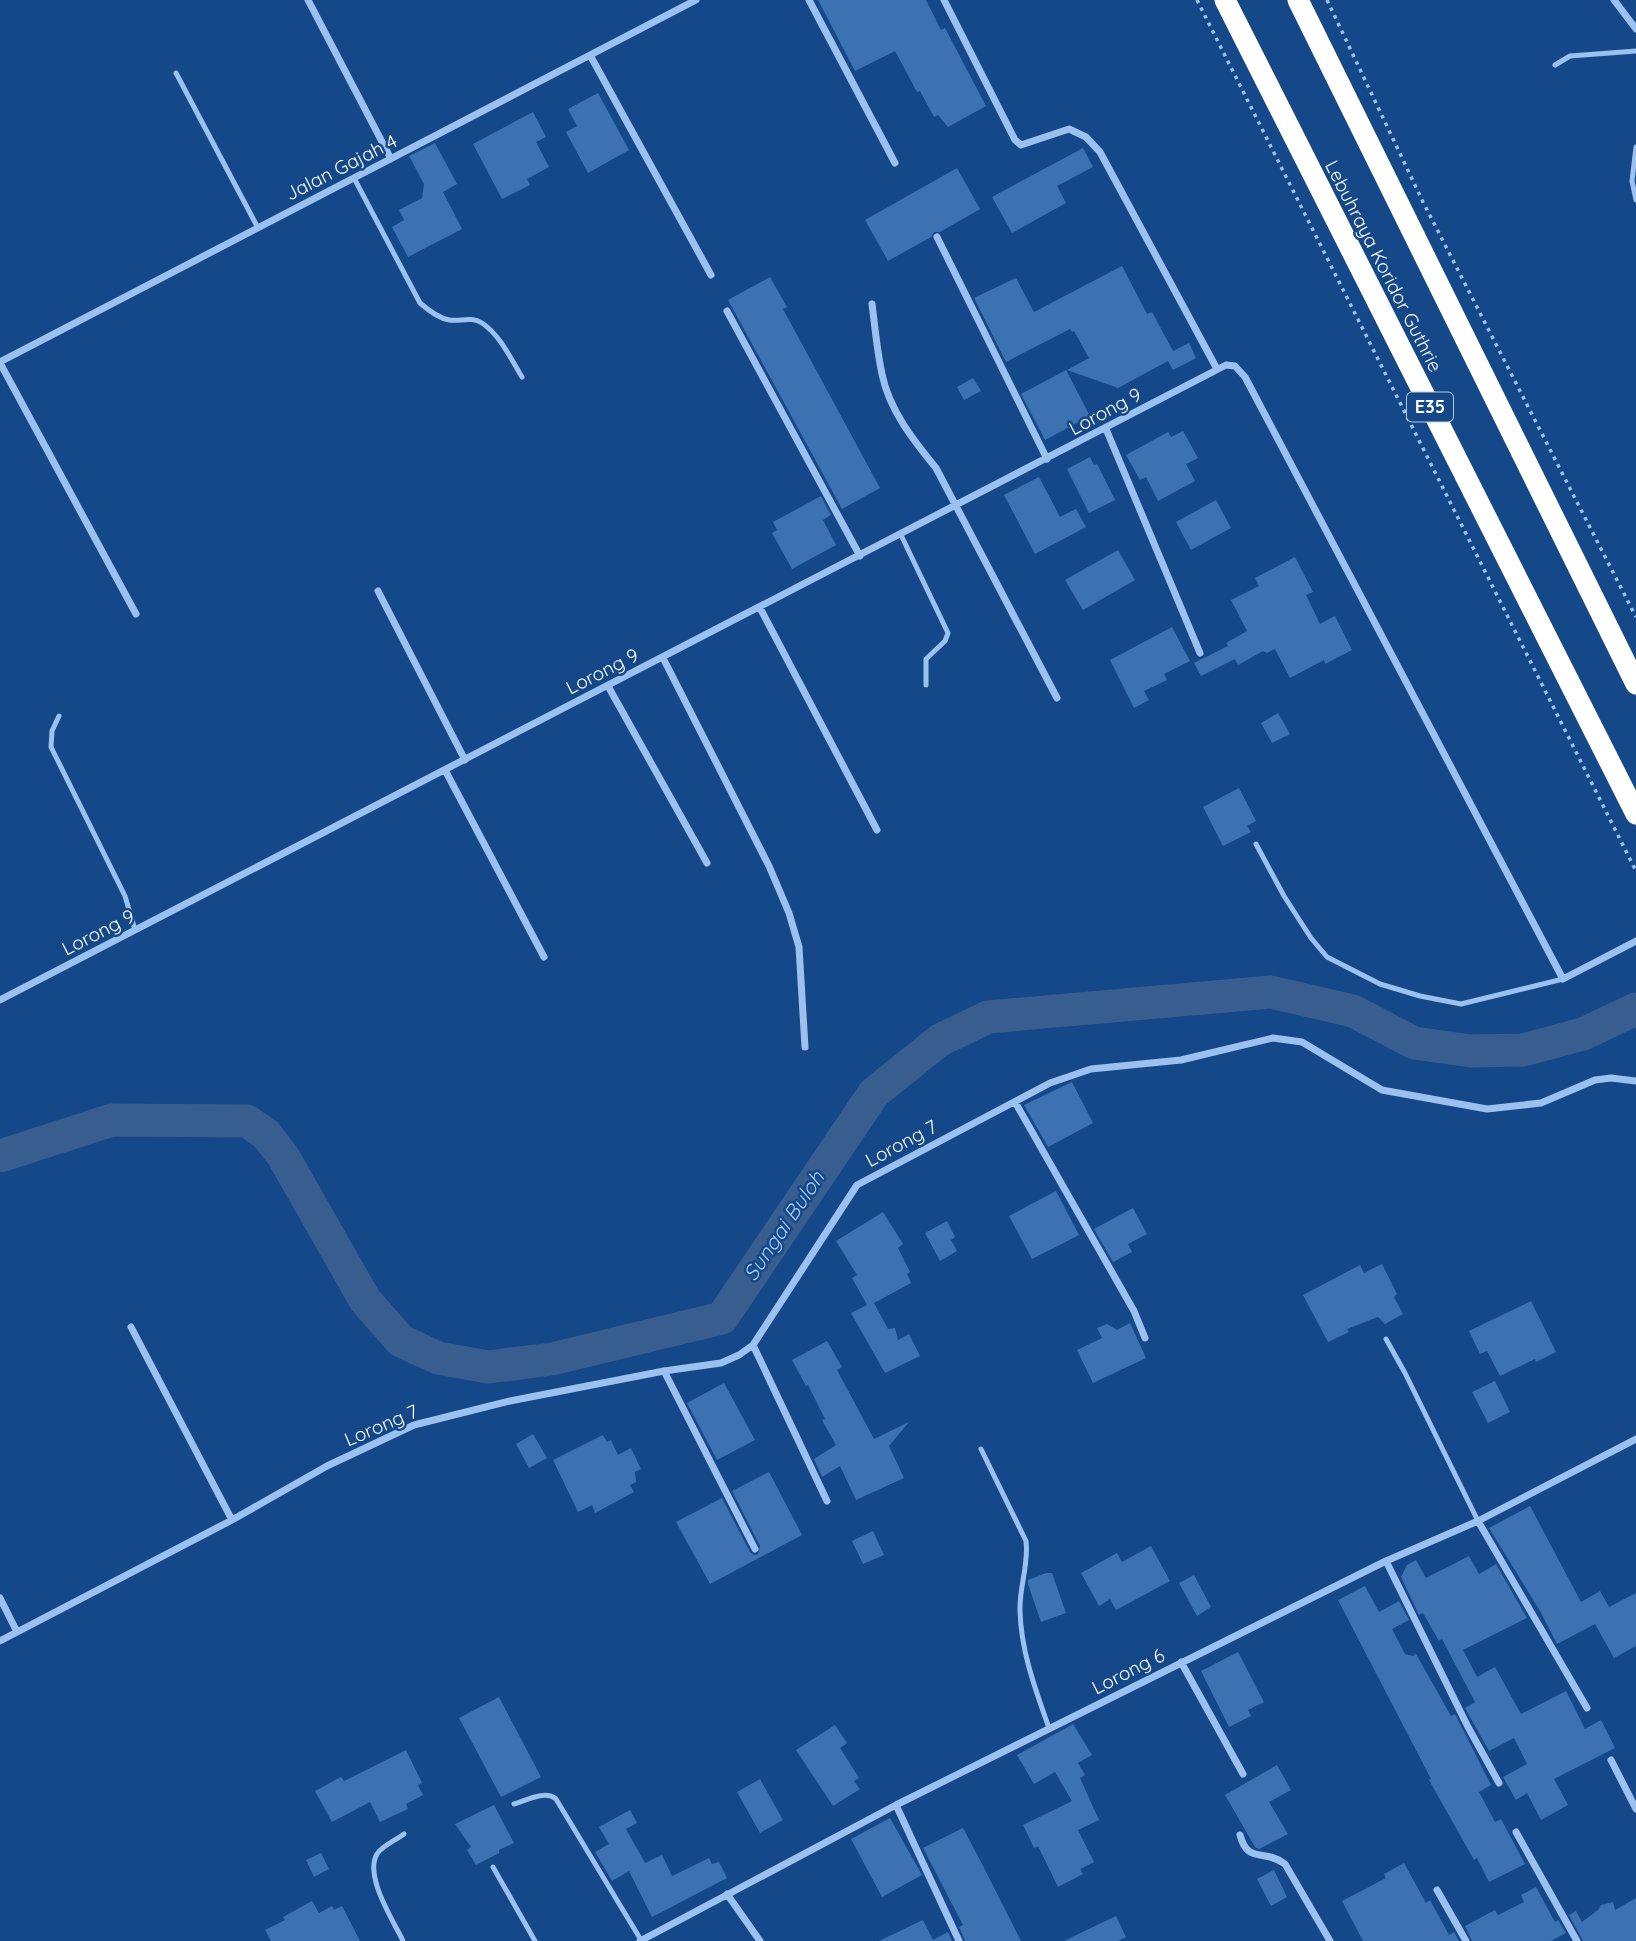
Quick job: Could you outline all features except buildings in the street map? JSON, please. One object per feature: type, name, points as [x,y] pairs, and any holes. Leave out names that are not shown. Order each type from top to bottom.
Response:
[{"type":"highway","name":"Lebuhraya Koridor Guthrie","points":[[1225,0],[1636,814]]},
{"type":"highway","name":"Lebuhraya Koridor Guthrie","points":[[1298,0],[1636,684]]},
{"type":"street","points":[[308,0],[391,159]]},
{"type":"street","name":"Jalan Gajah 4","points":[[0,363],[696,0]]},
{"type":"street","points":[[809,0],[895,163]]},
{"type":"street","points":[[944,0],[1015,140],[1021,145],[1028,144],[1048,134],[1069,129],[1086,137],[1100,152],[1217,369],[1226,365],[1235,366],[1245,377],[1563,979],[1636,941]]},
{"type":"street","points":[[1614,0],[1636,29]]},
{"type":"street","points":[[590,55],[711,275]]},
{"type":"street","points":[[937,237],[1047,459]]},
{"type":"street","points":[[872,304],[882,377],[894,407],[912,438],[936,468],[1057,698]]},
{"type":"street","points":[[727,312],[860,556]]},
{"type":"street","points":[[0,363],[136,614]]},
{"type":"street","name":"Lorong 9","points":[[0,1000],[1106,429],[1217,369]]},
{"type":"street","points":[[1106,429],[1200,653]]},
{"type":"street","points":[[378,591],[465,760]]},
{"type":"street","points":[[760,608],[877,830]]},
{"type":"street","points":[[663,658],[769,866],[789,913],[799,947],[804,1047]]},
{"type":"street","points":[[608,686],[707,863]]},
{"type":"street","points":[[445,770],[544,957]]},
{"type":"street","name":"Lorong 7","points":[[0,1641],[232,1520],[327,1466],[414,1425],[510,1401],[664,1371],[721,1363],[738,1355],[753,1345],[857,1185],[1050,1083],[1091,1069],[1181,1060],[1273,1038],[1302,1042],[1382,1090],[1487,1109],[1541,1103],[1595,1080],[1611,1078],[1636,1081]]},
{"type":"street","points":[[1015,1102],[1134,1311],[1145,1338]]},
{"type":"street","points":[[131,1326],[232,1520]]},
{"type":"street","points":[[753,1345],[827,1501]]},
{"type":"street","points":[[664,1371],[755,1549]]},
{"type":"street","name":"Lorong 6","points":[[640,1941],[896,1805],[1386,1561],[1479,1521],[1636,1439]]},
{"type":"street","points":[[1479,1521],[1587,1708]]},
{"type":"street","points":[[1386,1561],[1468,1727],[1499,1783]]},
{"type":"street","points":[[0,1598],[17,1632]]},
{"type":"street","points":[[1181,1662],[1243,1774]]},
{"type":"street","points":[[1611,1760],[1636,1809]]},
{"type":"street","points":[[896,1805],[959,1941]]},
{"type":"street","points":[[1516,1832],[1577,1941]]},
{"type":"street","points":[[1240,1835],[1243,1846],[1252,1854],[1275,1856],[1285,1864],[1330,1941]]},
{"type":"street","points":[[1437,1890],[1466,1941]]},
{"type":"street","points":[[727,1894],[760,1941]]},
{"type":"lane","points":[[1555,65],[1570,56],[1636,51]]},
{"type":"lane","points":[[176,73],[258,228]]},
{"type":"lane","points":[[1636,147],[1632,181],[1636,200]]},
{"type":"lane","points":[[354,178],[420,303],[430,312],[449,320],[469,319],[481,323],[500,341],[522,377]]},
{"type":"lane","points":[[901,535],[948,632],[944,641],[926,659],[926,685]]},
{"type":"lane","points":[[59,716],[52,732],[51,747],[125,896],[135,930]]},
{"type":"lane","points":[[1256,844],[1290,907],[1327,957],[1380,984],[1461,1004],[1563,979]]},
{"type":"lane","points":[[1386,1339],[1479,1521]]},
{"type":"lane","points":[[981,1449],[1026,1541],[1028,1555],[1021,1590],[1021,1626],[1028,1663],[1049,1728]]},
{"type":"lane","points":[[514,1804],[544,1795],[551,1795],[556,1800],[640,1941]]},
{"type":"lane","points":[[403,1941],[376,1886],[373,1865],[378,1852],[404,1834]]},
{"type":"lane","points":[[493,1867],[535,1941]]},
{"type":"path","points":[[1197,0],[1636,871]]},
{"type":"path","points":[[1327,0],[1423,202],[1636,617]]},
{"type":"waterway","name":"Sungai Buloh","points":[[0,1156],[112,1120],[247,1121],[266,1134],[283,1156],[365,1300],[401,1341],[438,1358],[488,1367],[552,1359],[722,1318],[874,1093],[940,1040],[988,1017],[1271,992],[1353,1011],[1414,1043],[1471,1051],[1523,1050],[1583,1034],[1636,1009]]}]
